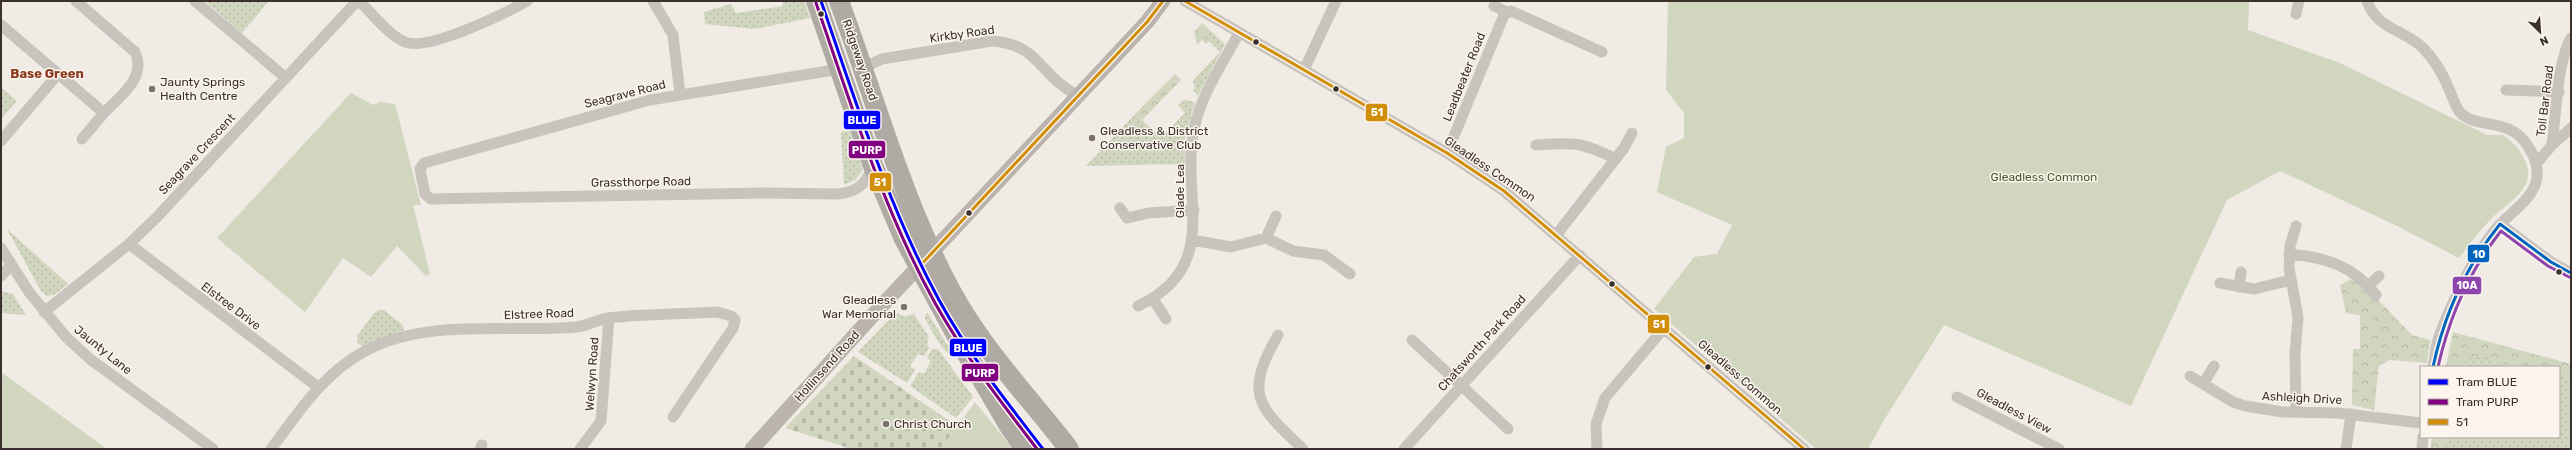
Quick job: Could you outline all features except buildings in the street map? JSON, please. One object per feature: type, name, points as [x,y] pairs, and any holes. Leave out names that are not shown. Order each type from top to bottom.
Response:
[{"type":"highway","name":"Ridgeway Road","points":[[816,1],[872,163],[918,268],[1009,426],[1025,449]]},
{"type":"highway","name":"Ridgeway Road","points":[[839,1],[914,213],[952,292],[977,334],[1069,449]]},
{"type":"main road","name":"Hollinsend Road","points":[[752,449],[1077,95],[1147,22],[1163,1]]},
{"type":"street","points":[[76,1],[135,52],[139,61],[139,72],[134,81],[82,139]]},
{"type":"street","points":[[195,1],[286,78]]},
{"type":"street","points":[[358,1],[395,36],[406,42],[416,43],[468,29],[527,1]]},
{"type":"street","name":"Seagrave Crescent","points":[[44,312],[129,244],[157,217],[358,1]]},
{"type":"street","points":[[653,1],[673,35],[680,94]]},
{"type":"street","name":"Gleadless Common","points":[[1185,1],[1446,153],[1504,191],[1557,234],[1613,286],[1804,449]]},
{"type":"street","points":[[1304,70],[1336,1]]},
{"type":"street","points":[[2296,14],[2299,1]]},
{"type":"street","points":[[2367,1],[2378,19],[2402,36],[2416,41],[2431,57],[2443,75],[2459,111],[2470,119],[2501,125],[2520,136],[2530,148],[2536,164],[2538,175],[2534,188],[2488,239],[2472,266],[2438,341],[2433,366]]},
{"type":"street","points":[[1494,6],[1507,12],[1511,11],[1602,52]]},
{"type":"street","name":"Leadbeater Road","points":[[1446,153],[1504,15],[1507,12]]},
{"type":"street","points":[[1,24],[104,113]]},
{"type":"street","name":"Glade Lea","points":[[1138,306],[1153,299],[1175,280],[1188,255],[1192,240],[1194,210],[1192,146],[1197,118],[1206,93],[1239,33]]},
{"type":"street","name":"Toll Bar Road","points":[[2552,145],[2561,70],[2567,45],[2571,38]]},
{"type":"street","name":"Kirkby Road","points":[[865,75],[867,67],[872,62],[992,41],[1007,42],[1029,52],[1053,80],[1077,95]]},
{"type":"street","name":"Seagrave Road","points":[[421,165],[650,100],[840,69]]},
{"type":"street","points":[[1,141],[58,74]]},
{"type":"street","points":[[2506,90],[2559,92]]},
{"type":"street","points":[[2536,164],[2552,145],[2571,128]]},
{"type":"street","points":[[1557,234],[1616,159],[1632,133]]},
{"type":"street","points":[[1536,145],[1579,143],[1594,147],[1616,159]]},
{"type":"street","name":"Grassthorpe Road","points":[[421,165],[425,194],[431,199],[847,193],[866,182],[872,163]]},
{"type":"street","points":[[1120,208],[1127,218],[1148,213],[1194,210]]},
{"type":"street","points":[[1266,238],[1276,216]]},
{"type":"street","points":[[2500,224],[2571,272]]},
{"type":"street","points":[[2296,226],[2289,254],[2291,280],[2298,316],[2295,353],[2296,412]]},
{"type":"street","points":[[1192,240],[1231,247],[1266,238],[1293,251],[1324,255],[1350,274]]},
{"type":"street","name":"Elstree Drive","points":[[129,244],[318,387]]},
{"type":"street","name":"Jaunty Lane","points":[[1,248],[44,312],[66,337],[90,359],[213,449]]},
{"type":"street","points":[[2289,254],[2318,257],[2340,264],[2368,285],[2376,295]]},
{"type":"street","name":"Chatsworth Park Road","points":[[1404,449],[1580,255]]},
{"type":"street","points":[[1,276],[11,265]]},
{"type":"street","points":[[2239,287],[2241,272]]},
{"type":"street","points":[[2368,285],[2380,276]]},
{"type":"street","points":[[2220,283],[2254,288],[2291,280]]},
{"type":"street","points":[[1153,299],[1166,319]]},
{"type":"street","name":"Elstree Road","points":[[271,449],[318,387],[344,364],[367,349],[415,335],[441,331],[577,326],[609,318],[717,312],[731,316],[735,320],[733,328],[673,417]]},
{"type":"street","name":"Welwyn Road","points":[[580,449],[600,421],[609,318]]},
{"type":"street","points":[[1597,449],[1596,424],[1605,398],[1664,328]]},
{"type":"street","points":[[1278,335],[1261,366],[1258,380],[1260,397],[1269,416],[1303,449]]},
{"type":"street","points":[[1412,340],[1462,385],[1508,430]]},
{"type":"street","points":[[2203,384],[2214,366]]},
{"type":"street","name":"Ashleigh Drive","points":[[2190,376],[2245,406],[2296,412],[2351,414],[2420,423]]},
{"type":"street","name":"Gleadless View","points":[[1957,397],[2059,449]]},
{"type":"street","points":[[2346,449],[2351,414]]},
{"type":"street","points":[[2422,449],[2423,438]]},
{"type":"green space","points":[[205,1],[269,1],[242,33]]},
{"type":"green space","points":[[782,1],[804,1],[810,18],[755,29],[705,24],[704,12],[731,4],[736,13],[783,6]]},
{"type":"green space","name":"Gleadless Common","points":[[1668,1],[2249,1],[2248,30],[2340,63],[2487,135],[2503,135],[2514,144],[2522,154],[2528,172],[2527,179],[2520,193],[2489,221],[2459,258],[2395,225],[2280,171],[2227,200],[2131,406],[1944,325],[1884,420],[1868,449],[1816,449],[1654,309],[1694,257],[1717,254],[1732,225],[1657,192],[1666,147],[1684,138],[1684,113],[1666,90]]},
{"type":"green space","points":[[1202,23],[1211,31],[1197,45],[1194,32]]},
{"type":"green space","points":[[1211,31],[1225,44],[1198,95],[1193,91],[1195,89],[1193,80],[1220,52],[1209,41],[1206,44],[1202,40]]},
{"type":"green space","points":[[1175,74],[1181,80],[1142,120],[1135,114]]},
{"type":"green space","points":[[1,87],[17,101],[1,119]]},
{"type":"green space","points":[[351,93],[373,105],[380,102],[395,104],[421,205],[413,205],[430,274],[426,276],[397,246],[371,277],[343,258],[305,312],[217,238]]},
{"type":"green space","points":[[1184,100],[1195,102],[1185,137],[1185,164],[1086,166],[1135,114],[1161,137],[1185,113],[1178,105]]},
{"type":"green space","points":[[850,131],[863,170],[855,180],[844,185],[841,132]]},
{"type":"green space","points":[[7,229],[68,284],[56,294],[47,296],[41,291]]},
{"type":"green space","points":[[2356,277],[2412,335],[2430,340],[2427,363],[2390,360],[2379,366],[2374,410],[2352,405],[2353,349],[2360,349],[2360,315],[2346,313],[2340,285]]},
{"type":"green space","points":[[1,291],[13,294],[26,315],[1,313]]},
{"type":"green space","points":[[379,310],[384,310],[403,325],[404,330],[363,346],[358,343],[357,336],[374,313]]},
{"type":"green space","points":[[927,312],[953,354],[952,355],[945,350],[933,333],[925,318]]},
{"type":"green space","points":[[895,313],[905,316],[914,314],[929,337],[927,344],[929,348],[924,356],[918,354],[910,366],[915,370],[907,383],[858,352]]},
{"type":"green space","points":[[2453,332],[2571,364],[2571,378],[2560,373],[2560,366],[2504,365],[2487,356],[2470,357],[2460,366],[2446,366]]},
{"type":"green space","points":[[938,349],[973,397],[956,418],[910,386],[919,372],[924,374],[931,361],[927,358],[931,350]]},
{"type":"green space","points":[[854,356],[957,426],[941,449],[852,449],[785,428]]},
{"type":"green space","points":[[2487,356],[2504,365],[2518,366],[2460,366],[2470,357]]},
{"type":"green space","points":[[1,372],[107,449],[1,449]]},
{"type":"green space","points":[[2560,373],[2571,378],[2571,449],[2444,449],[2446,438],[2560,438]]},
{"type":"green space","points":[[975,402],[1013,449],[941,449]]},
{"type":"green space","points":[[2432,438],[2446,438],[2444,449],[2430,449]]},
{"type":"tram line","name":"BLUE","points":[[821,1],[888,191],[921,264],[939,300],[962,339],[1015,413],[1043,449]]},
{"type":"tram line","name":"PURP","points":[[816,3],[869,156],[899,231],[916,267],[935,303],[958,341],[983,378],[1037,449]]},
{"type":"transit line","name":"51","points":[[816,1],[872,163],[918,268],[1147,22],[1163,1]]},
{"type":"transit line","name":"51","points":[[1185,1],[1447,153],[1504,191],[1804,449]]},
{"type":"transit line","name":"10","points":[[2433,366],[2443,328],[2458,291],[2477,256],[2500,224],[2551,262],[2571,273]]},
{"type":"transit line","name":"10A","points":[[2438,366],[2448,331],[2462,295],[2470,278],[2501,231],[2548,266],[2569,277]]},
{"type":"place","name":"Jaunty Springs Health Centre","points":[[152,89]]},
{"type":"place","name":"Gleadless & District Conservative Club","points":[[1092,138]]},
{"type":"place","name":"Gleadless War Memorial","points":[[904,307]]},
{"type":"place","name":"Christ Church","points":[[886,424]]},
{"type":"district","name":"Base Green","points":[[47,73]]}]
